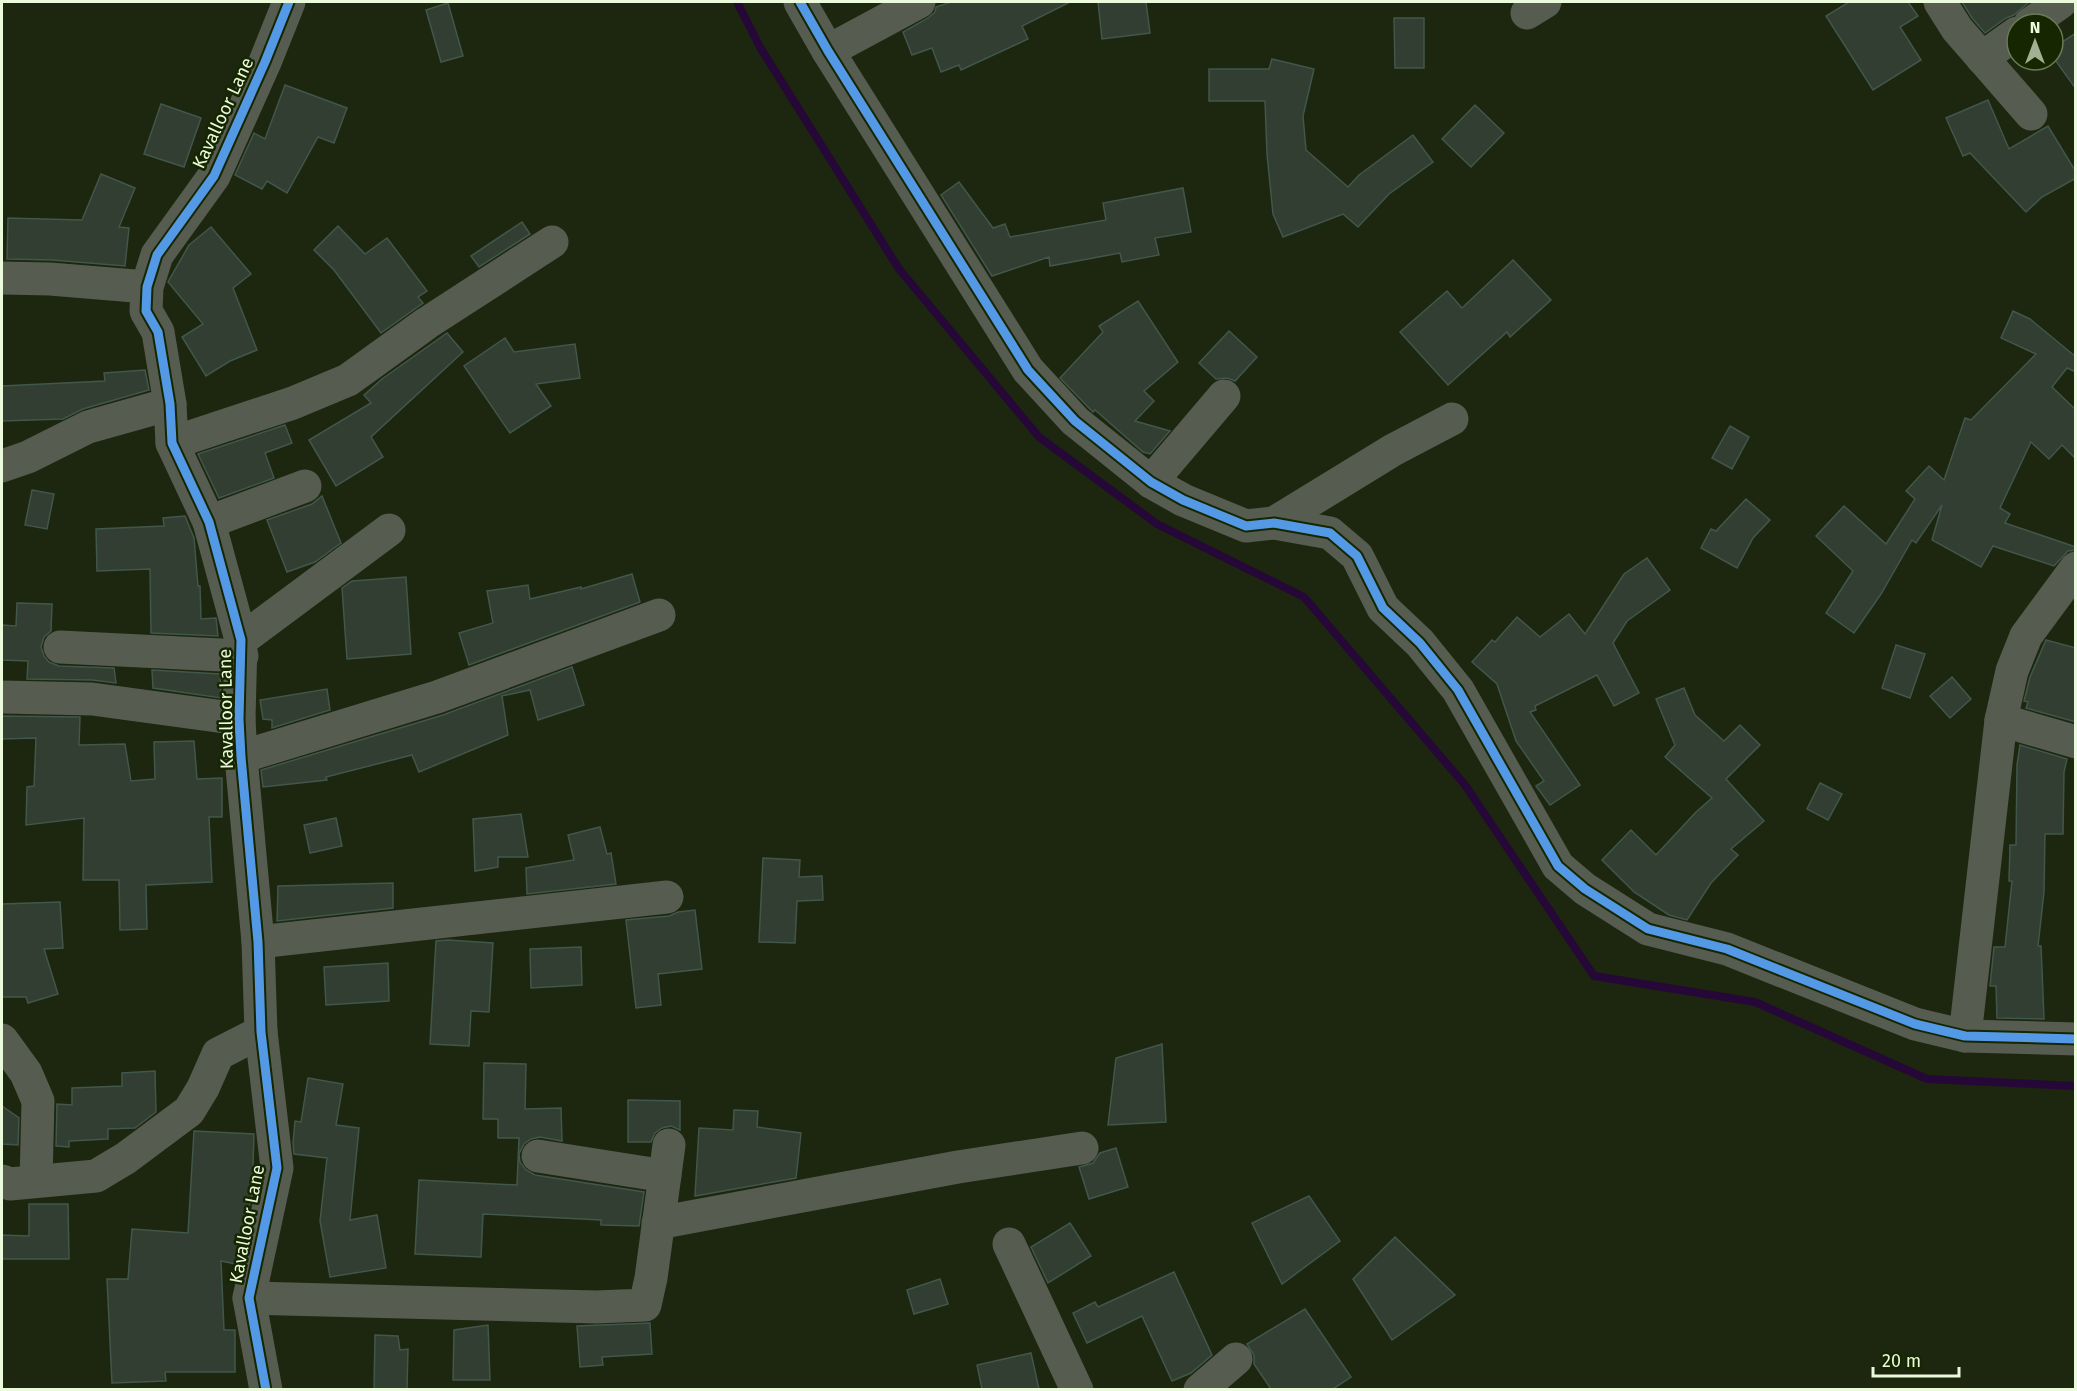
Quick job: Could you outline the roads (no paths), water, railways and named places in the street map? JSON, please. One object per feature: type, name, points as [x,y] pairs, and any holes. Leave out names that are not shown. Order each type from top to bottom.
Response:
[{"type":"street","name":"Kavalloor Lane","points":[[266,1389],[249,1298],[277,1168],[261,1032],[258,942],[241,756],[239,719],[241,648],[208,522],[172,443],[170,404],[159,332],[146,311],[147,287],[157,255],[214,176],[289,2]]},
{"type":"street","points":[[800,2],[828,51],[1028,370],[1075,421],[1151,482],[1183,500],[1246,526],[1274,523],[1329,534],[1357,556],[1383,608],[1420,643],[1458,690],[1558,866],[1585,889],[1648,929],[1727,949],[1915,1024],[1965,1036],[2076,1039]]},
{"type":"street","points":[[828,51],[919,2]]},
{"type":"street","points":[[1940,2],[1957,29],[2031,114]]},
{"type":"street","points":[[2047,12],[2061,2]]},
{"type":"street","points":[[1982,58],[2005,42]]},
{"type":"street","points":[[172,443],[293,402],[348,380],[427,323],[552,242]]},
{"type":"street","points":[[2,278],[50,279],[147,287]]},
{"type":"street","points":[[1151,482],[1224,396]]},
{"type":"street","points":[[2,466],[28,457],[88,427],[170,404]]},
{"type":"street","points":[[1274,523],[1393,450],[1452,419]]},
{"type":"street","points":[[208,522],[305,486]]},
{"type":"street","points":[[60,647],[241,648],[389,530]]},
{"type":"street","points":[[1965,1036],[2001,720],[2012,671],[2026,636],[2076,568]]},
{"type":"street","points":[[241,756],[437,697],[659,615]]},
{"type":"street","points":[[2,697],[92,699],[239,719]]},
{"type":"street","points":[[2001,720],[2076,742]]},
{"type":"street","points":[[258,942],[667,897]]},
{"type":"street","points":[[2,1182],[10,1184],[96,1176],[126,1158],[189,1112],[219,1054],[261,1032]]},
{"type":"street","points":[[2,1040],[26,1072],[38,1101],[36,1181]]},
{"type":"street","points":[[658,1222],[958,1167],[1082,1149]]},
{"type":"street","points":[[249,1298],[596,1307],[645,1305],[667,1161],[538,1156]]},
{"type":"street","points":[[1009,1244],[1077,1389]]},
{"type":"street","points":[[1200,1389],[1236,1359]]},
{"type":"waterway","points":[[737,2],[761,49],[899,269],[1039,437],[1157,524],[1304,597],[1465,785],[1594,976],[1755,1002],[1927,1079],[2076,1086]]}]
